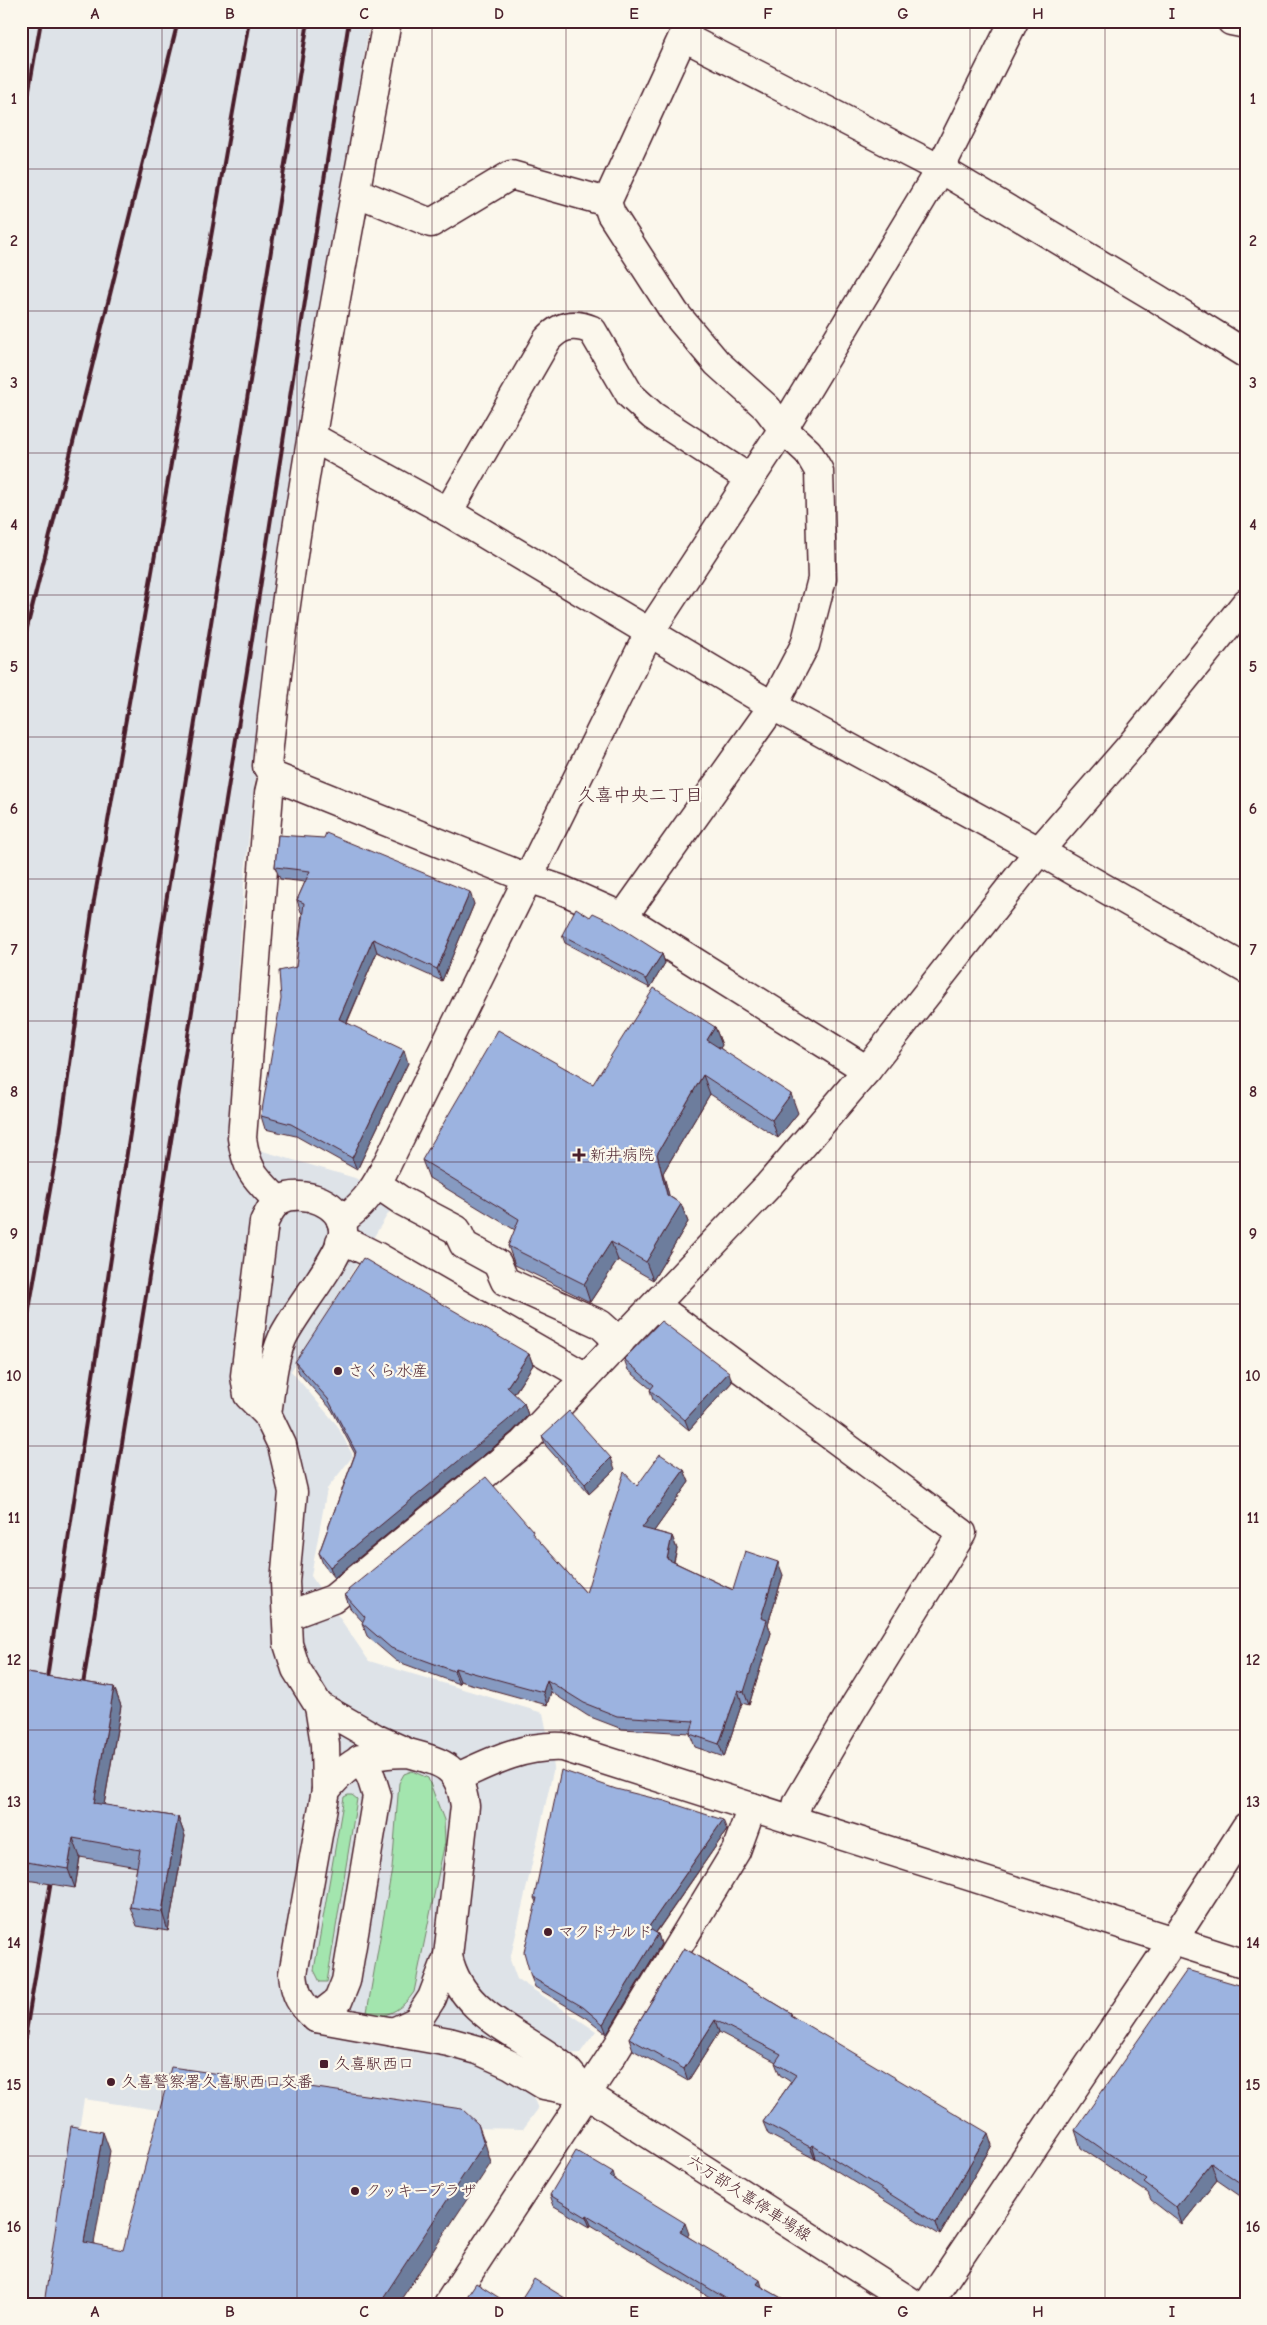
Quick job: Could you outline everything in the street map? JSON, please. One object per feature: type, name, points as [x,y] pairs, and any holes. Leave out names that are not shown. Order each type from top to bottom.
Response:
[{"type":"street","points":[[387,21],[312,437],[277,660],[267,766],[273,776],[527,878],[560,888],[623,917],[867,1070]]},
{"type":"street","points":[[267,1414],[275,1358],[282,1337],[332,1258],[341,1231],[371,1196],[649,633],[783,429],[940,169],[1014,21]]},
{"type":"street","points":[[1231,21],[1246,24]]},
{"type":"street","points":[[623,917],[773,706],[805,645],[822,579],[819,471],[808,452],[783,429],[767,408],[717,363],[675,313],[610,214],[607,202],[687,29],[940,169],[1158,299],[1246,354]]},
{"type":"street","points":[[356,192],[431,223],[511,175],[607,202]]},
{"type":"street","points":[[448,512],[546,340],[557,329],[570,325],[592,330],[630,395],[653,416],[750,480]]},
{"type":"street","points":[[312,437],[448,512],[773,706],[1039,851],[1246,969]]},
{"type":"street","points":[[287,1616],[333,1599],[523,1443],[767,1187],[867,1070],[1039,851],[1127,750],[1246,603]]},
{"type":"street","points":[[273,776],[269,793],[242,1138],[244,1157],[251,1173],[278,1201]]},
{"type":"street","points":[[377,1184],[402,1201],[457,1230],[464,1245],[496,1263],[505,1281],[600,1324],[620,1342]]},
{"type":"street","points":[[585,2093],[544,2085],[511,2065],[478,2050],[316,2018],[304,2008],[295,1992],[293,1974],[326,1790],[325,1744],[319,1706],[296,1669],[288,1644],[285,1582],[293,1492],[282,1445],[267,1414],[248,1395],[245,1376],[264,1222],[278,1201],[292,1195],[304,1195],[333,1208],[341,1231],[352,1244],[586,1377]]},
{"type":"street","points":[[655,1305],[962,1533],[854,1707],[798,1802],[793,1821]]},
{"type":"street","points":[[319,1706],[377,1739],[442,1765],[458,1777],[465,1806],[448,1956],[432,1998],[417,2021],[393,2032]]},
{"type":"street","points":[[458,1777],[516,1752],[542,1746],[563,1747],[1246,1964]]},
{"type":"street","points":[[326,1790],[340,1772],[360,1759],[383,1754],[408,1753]]},
{"type":"street","points":[[316,2018],[338,2002],[346,1981],[351,1952],[377,1796],[371,1777],[360,1759]]},
{"type":"street","points":[[448,2304],[611,2056],[736,1851],[752,1807]]},
{"type":"street","points":[[928,2304],[1172,1942],[1246,1827]]},
{"type":"street","points":[[448,1956],[451,1971],[470,2000],[501,2026],[562,2065],[585,2093]]},
{"type":"street","name":"六万部久喜停車場線","points":[[585,2093],[914,2304]]},
{"type":"shaded area","points":[[21,21],[370,21],[272,618],[244,882],[228,1141],[355,1178],[396,1201],[291,1371],[337,1425],[353,1456],[327,1489],[311,1576],[369,1661],[543,1713],[554,1767],[510,1960],[517,1979],[596,2031],[580,2053],[562,2054],[532,2094],[538,2109],[523,2129],[469,2128],[172,2112],[84,2099],[51,2304],[21,2304]]},
{"type":"green space","points":[[412,1771],[428,1778],[444,1820],[445,1842],[414,1992],[396,2010],[385,2015],[371,2017],[367,2012],[392,1869],[399,1783],[404,1774]]},
{"type":"green space","points":[[352,1795],[357,1799],[327,1982],[320,1982],[314,1970],[344,1797]]},
{"type":"building","points":[[326,833],[470,892],[437,969],[373,939],[339,1019],[404,1050],[352,1158],[291,1124],[261,1116],[281,999],[279,971],[296,967],[304,903],[297,900],[310,871],[275,867],[278,835],[324,838]]},
{"type":"building","points":[[576,908],[590,917],[593,913],[612,922],[662,954],[646,979],[562,935]]},
{"type":"building","name":"新井病院","points":[[654,988],[715,1027],[707,1040],[791,1094],[772,1120],[703,1075],[657,1154],[667,1195],[681,1204],[646,1262],[611,1242],[584,1284],[508,1246],[519,1219],[422,1160],[498,1030],[593,1084]]},
{"type":"building","points":[[363,1258],[529,1354],[507,1387],[524,1403],[508,1420],[330,1567],[319,1553],[356,1452],[328,1399],[295,1362]]},
{"type":"building","points":[[661,1321],[729,1372],[685,1420],[650,1390],[654,1385],[624,1359]]},
{"type":"building","points":[[569,1411],[611,1458],[585,1484],[542,1436]]},
{"type":"building","points":[[660,1454],[684,1470],[642,1528],[672,1536],[667,1559],[733,1590],[745,1551],[778,1562],[761,1618],[767,1620],[744,1692],[738,1690],[719,1744],[690,1734],[694,1721],[617,1716],[584,1703],[547,1680],[543,1692],[455,1668],[454,1671],[391,1648],[362,1623],[365,1617],[345,1595],[349,1592],[348,1590],[486,1477],[533,1531],[532,1533],[586,1593],[624,1472],[637,1486]]},
{"type":"building","points":[[21,1672],[114,1687],[94,1803],[178,1817],[162,1912],[130,1907],[140,1850],[73,1838],[68,1869],[21,1861]]},
{"type":"building","points":[[561,1770],[616,1789],[665,1801],[723,1820],[648,1928],[658,1934],[603,2024],[583,2007],[531,1977],[524,1952],[537,1898],[534,1898]]},
{"type":"building","points":[[684,1948],[791,2013],[790,2015],[988,2133],[936,2223],[812,2145],[810,2147],[763,2122],[796,2075],[775,2063],[781,2054],[715,2020],[684,2069],[629,2038]]},
{"type":"building","points":[[1187,1970],[1246,1987],[1246,2187],[1211,2163],[1176,2207],[1144,2183],[1147,2180],[1075,2130]]},
{"type":"building","points":[[171,2067],[462,2109],[478,2124],[484,2144],[379,2304],[44,2304],[71,2126],[103,2132],[84,2242],[123,2250]]},
{"type":"building","points":[[576,2151],[613,2173],[610,2177],[685,2223],[680,2232],[760,2280],[757,2284],[792,2304],[735,2304],[587,2215],[586,2217],[550,2195]]},
{"type":"building","points":[[534,2279],[565,2298],[561,2304],[518,2304]]},
{"type":"building","points":[[476,2283],[509,2304],[462,2304]]},
{"type":"railway","points":[[21,135],[41,21]]},
{"type":"railway","points":[[21,652],[178,21]]},
{"type":"railway","points":[[21,1355],[60,1133],[92,912],[249,21]]},
{"type":"railway","points":[[45,1691],[152,989],[308,21]]},
{"type":"railway","points":[[81,1697],[247,671],[349,21]]},
{"type":"railway","points":[[21,2062],[53,1869]]},
{"type":"place","name":"新井病院","points":[[579,1155]]},
{"type":"place","name":"さくら水産","points":[[338,1371]]},
{"type":"place","name":"マクドナルド","points":[[548,1932]]},
{"type":"place","name":"久喜駅西口","points":[[324,2064]]},
{"type":"place","name":"久喜警察署久喜駅西口交番","points":[[111,2082]]},
{"type":"place","name":"クッキープラザ","points":[[355,2191]]},
{"type":"district","name":"久喜中央二丁目","points":[[640,795]]}]
